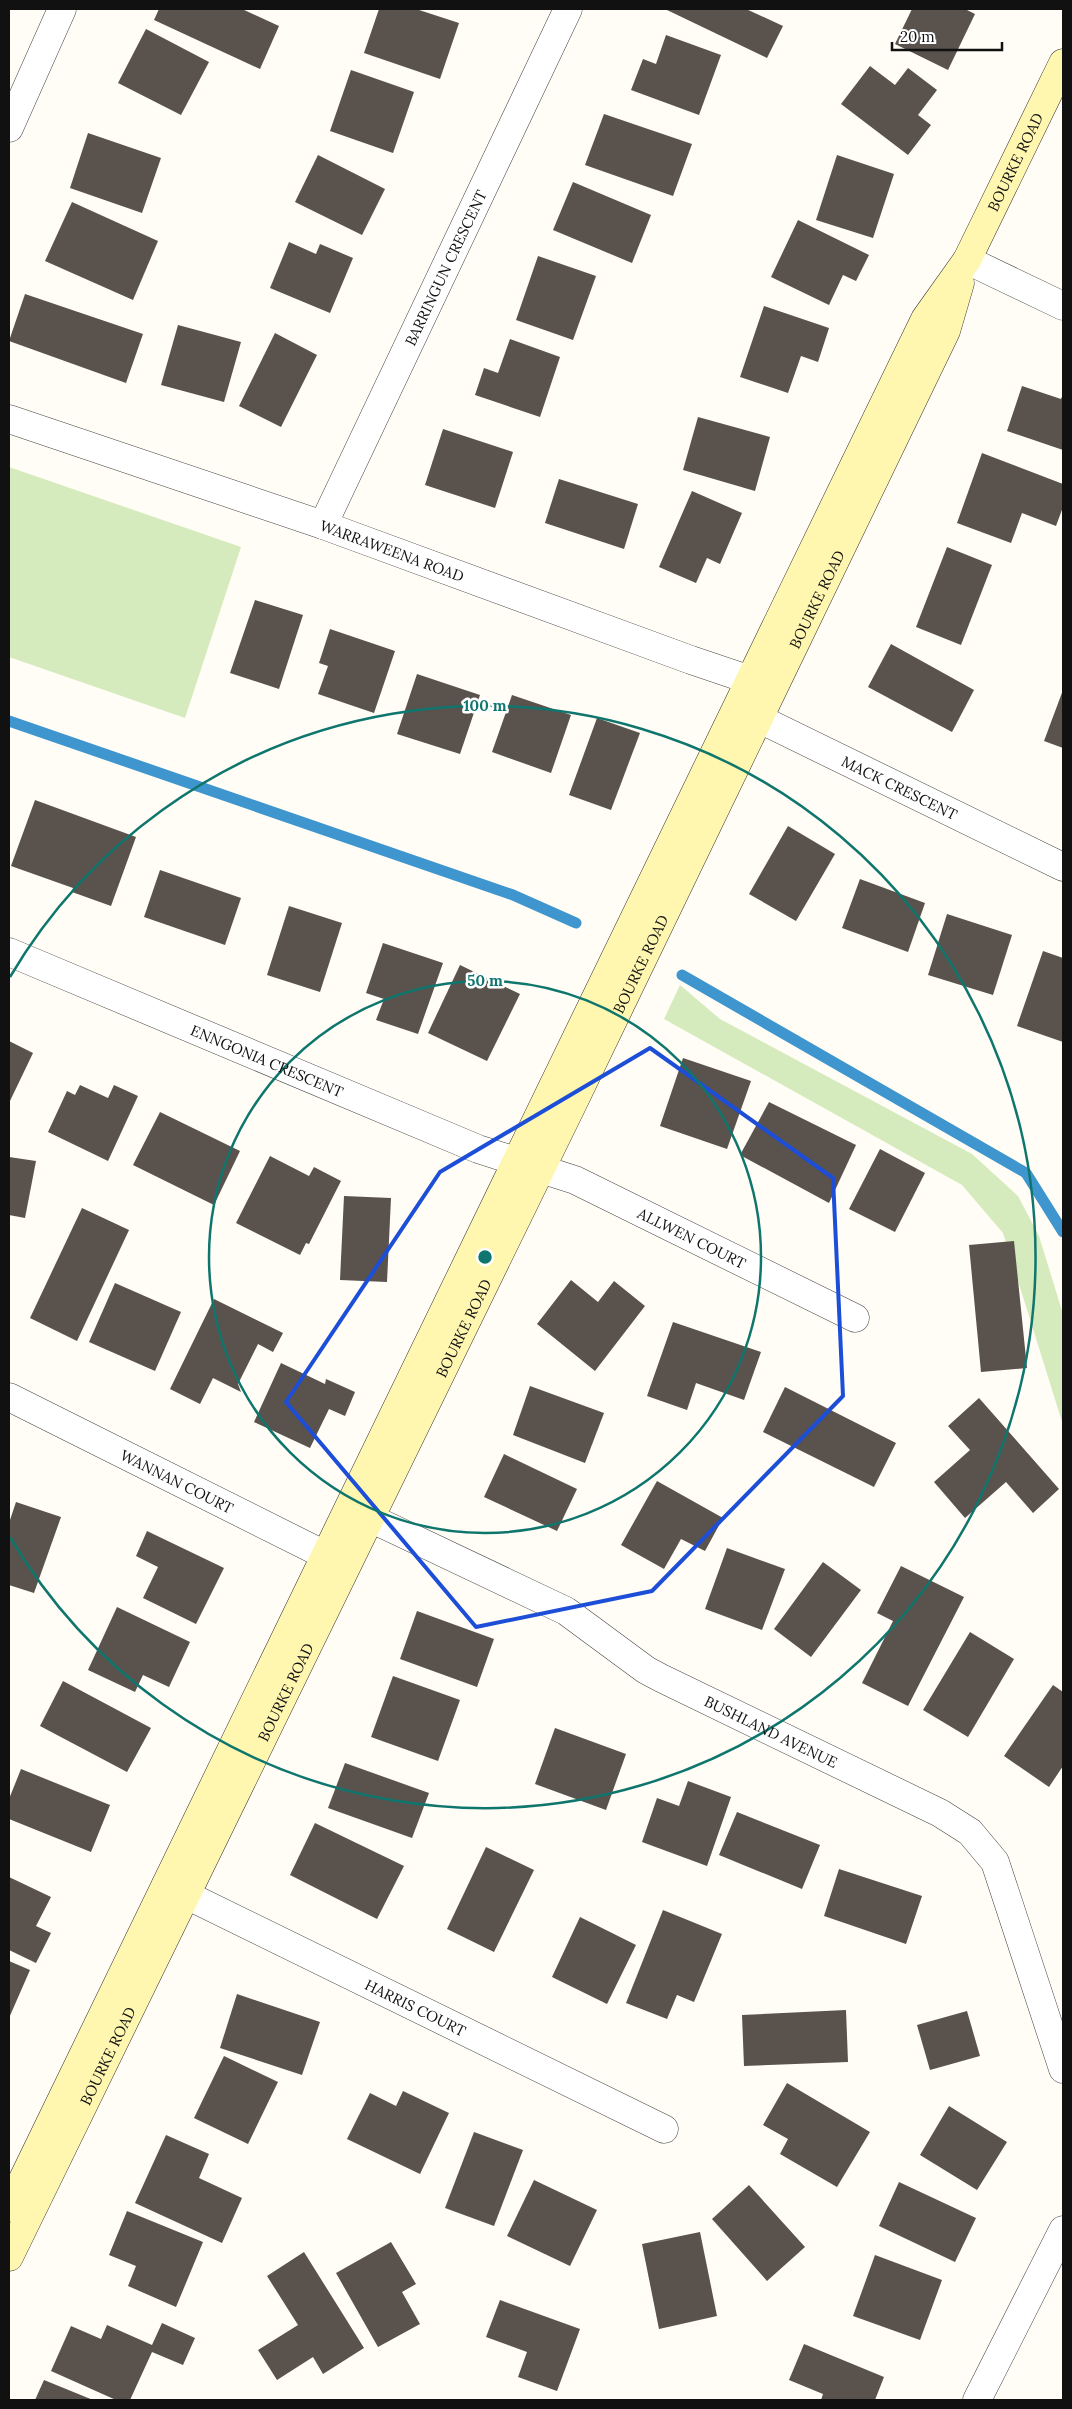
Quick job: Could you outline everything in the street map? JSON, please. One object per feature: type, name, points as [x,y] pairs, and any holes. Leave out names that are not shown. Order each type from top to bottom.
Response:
[{"type":"main road","name":"BOURKE ROAD","points":[[9,2208],[175,1889],[762,684],[946,331],[967,260],[1063,63]]},
{"type":"main road","name":"BOURKE ROAD","points":[[9,2257],[175,1889]]},
{"type":"street","points":[[9,128],[62,9]]},
{"type":"street","name":"BARRINGUN CRESCENT","points":[[323,525],[568,9]]},
{"type":"street","points":[[967,260],[1063,306]]},
{"type":"street","name":"WARRAWEENA ROAD","points":[[9,419],[323,525],[762,684]]},
{"type":"street","name":"MACK CRESCENT","points":[[748,713],[1063,867]]},
{"type":"street","name":"ENNGONIA CRESCENT","points":[[9,952],[478,1149],[527,1166]]},
{"type":"street","name":"ALLWEN COURT","points":[[527,1166],[582,1184],[855,1318]]},
{"type":"street","name":"WANNAN COURT","points":[[9,1397],[335,1561]]},
{"type":"street","name":"BUSHLAND AVENUE","points":[[359,1512],[566,1611],[646,1670],[940,1813],[970,1832],[995,1862],[1063,2068]]},
{"type":"street","name":"HARRIS COURT","points":[[175,1889],[664,2129]]},
{"type":"street","points":[[978,2400],[1063,2230]]},
{"type":"highlighted area","points":[[650,1048],[833,1178],[843,1396],[652,1591],[476,1627],[286,1402],[440,1172]]},
{"type":"green space","points":[[9,467],[241,547],[185,718],[9,657]]},
{"type":"green space","points":[[680,985],[720,1019],[972,1154],[1018,1196],[1039,1236],[1063,1314],[1063,1425],[1003,1233],[962,1185],[664,1019]]},
{"type":"building","points":[[159,9],[242,9],[279,26],[260,69],[154,20]]},
{"type":"building","points":[[379,9],[416,9],[459,23],[440,79],[364,53]]},
{"type":"building","points":[[668,9],[746,9],[783,26],[767,58]]},
{"type":"building","points":[[912,9],[965,9],[975,14],[948,70],[895,44]]},
{"type":"building","points":[[146,29],[209,62],[181,115],[118,83]]},
{"type":"building","points":[[666,35],[721,55],[699,115],[631,90],[643,59],[656,64]]},
{"type":"building","points":[[870,66],[895,85],[908,68],[937,90],[918,115],[931,125],[908,155],[841,104]]},
{"type":"building","points":[[351,70],[414,92],[393,153],[330,131]]},
{"type":"building","points":[[604,114],[692,144],[673,196],[585,165]]},
{"type":"building","points":[[88,133],[161,158],[142,213],[70,188]]},
{"type":"building","points":[[318,155],[385,189],[362,235],[295,202]]},
{"type":"building","points":[[837,155],[894,174],[873,238],[816,220]]},
{"type":"building","points":[[573,182],[651,215],[632,263],[553,230]]},
{"type":"building","points":[[72,202],[158,241],[133,300],[45,261]]},
{"type":"building","points":[[798,220],[869,255],[856,281],[843,275],[829,305],[771,277]]},
{"type":"building","points":[[289,242],[316,254],[320,244],[353,258],[330,313],[270,288]]},
{"type":"building","points":[[538,256],[596,276],[573,340],[516,320]]},
{"type":"building","points":[[25,294],[143,334],[126,383],[9,341]]},
{"type":"building","points":[[764,306],[829,328],[818,362],[801,356],[788,393],[740,377]]},
{"type":"building","points":[[178,325],[241,342],[224,402],[161,385]]},
{"type":"building","points":[[275,333],[317,355],[281,427],[239,406]]},
{"type":"building","points":[[510,339],[560,357],[540,417],[475,395],[484,368],[498,373]]},
{"type":"building","points":[[1022,386],[1061,399],[1063,394],[1063,450],[1007,431]]},
{"type":"building","points":[[698,417],[770,437],[755,491],[683,470]]},
{"type":"building","points":[[443,429],[513,452],[495,508],[425,485]]},
{"type":"building","points":[[982,453],[1063,484],[1063,507],[1056,526],[1022,513],[1011,543],[957,523]]},
{"type":"building","points":[[559,479],[638,504],[624,549],[545,523]]},
{"type":"building","points":[[692,491],[742,513],[720,564],[707,558],[696,583],[659,567]]},
{"type":"building","points":[[947,547],[992,565],[961,645],[916,627]]},
{"type":"building","points":[[255,600],[303,615],[279,689],[230,673]]},
{"type":"building","points":[[330,629],[395,651],[374,713],[318,694],[328,666],[319,663]]},
{"type":"building","points":[[891,644],[974,690],[952,732],[868,687]]},
{"type":"building","points":[[417,674],[480,695],[460,754],[397,734]]},
{"type":"building","points":[[1063,690],[1063,748],[1044,741]]},
{"type":"building","points":[[512,695],[571,715],[551,773],[492,752]]},
{"type":"building","points":[[597,718],[640,733],[611,810],[569,795]]},
{"type":"building","points":[[35,800],[136,837],[111,906],[72,892],[73,888],[11,866]]},
{"type":"building","points":[[788,826],[835,854],[796,921],[749,894]]},
{"type":"building","points":[[160,870],[241,898],[225,945],[144,917]]},
{"type":"building","points":[[860,879],[925,903],[908,952],[842,928]]},
{"type":"building","points":[[289,906],[342,923],[320,992],[267,975]]},
{"type":"building","points":[[947,914],[1012,935],[993,995],[928,975]]},
{"type":"building","points":[[383,943],[443,963],[418,1034],[376,1020],[384,999],[366,993]]},
{"type":"building","points":[[1043,951],[1063,958],[1063,1042],[1017,1026]]},
{"type":"building","points":[[460,965],[520,994],[487,1061],[428,1033]]},
{"type":"building","points":[[9,1041],[33,1053],[9,1103]]},
{"type":"building","points":[[683,1058],[751,1081],[727,1149],[660,1126]]},
{"type":"building","points":[[80,1085],[108,1098],[114,1085],[138,1096],[108,1161],[48,1132],[67,1091],[75,1095]]},
{"type":"building","points":[[769,1102],[856,1145],[829,1203],[740,1155]]},
{"type":"building","points":[[160,1112],[240,1151],[214,1205],[133,1165]]},
{"type":"building","points":[[880,1149],[925,1173],[895,1232],[849,1209]]},
{"type":"building","points":[[270,1156],[309,1176],[314,1167],[341,1181],[309,1244],[306,1243],[300,1255],[236,1223]]},
{"type":"building","points":[[9,1157],[36,1161],[25,1218],[9,1215]]},
{"type":"building","points":[[344,1196],[391,1198],[387,1282],[340,1280]]},
{"type":"building","points":[[82,1208],[129,1230],[77,1341],[30,1318]]},
{"type":"building","points":[[1014,1241],[1027,1368],[981,1372],[969,1245]]},
{"type":"building","points":[[571,1280],[598,1302],[614,1281],[645,1306],[595,1371],[537,1324]]},
{"type":"building","points":[[115,1283],[181,1312],[155,1371],[89,1342]]},
{"type":"building","points":[[214,1299],[283,1333],[273,1352],[258,1344],[238,1384],[241,1392],[213,1378],[200,1404],[170,1389]]},
{"type":"building","points":[[673,1322],[761,1352],[744,1400],[696,1383],[687,1410],[647,1396]]},
{"type":"building","points":[[281,1363],[325,1384],[326,1379],[355,1392],[345,1416],[329,1409],[310,1448],[254,1422]]},
{"type":"building","points":[[530,1386],[604,1413],[585,1463],[513,1435]]},
{"type":"building","points":[[785,1387],[896,1443],[874,1487],[763,1432]]},
{"type":"building","points":[[979,1398],[1059,1489],[1033,1513],[1006,1482],[965,1518],[934,1482],[970,1450],[948,1426]]},
{"type":"building","points":[[504,1454],[577,1489],[557,1531],[484,1497]]},
{"type":"building","points":[[657,1481],[723,1518],[705,1551],[681,1539],[664,1569],[621,1545]]},
{"type":"building","points":[[16,1502],[61,1517],[34,1593],[9,1585],[9,1523]]},
{"type":"building","points":[[147,1531],[224,1568],[196,1624],[143,1598],[158,1567],[136,1556]]},
{"type":"building","points":[[727,1548],[785,1569],[762,1630],[705,1609]]},
{"type":"building","points":[[823,1562],[861,1590],[811,1657],[774,1629]]},
{"type":"building","points":[[901,1566],[964,1597],[908,1706],[862,1683],[893,1621],[877,1613]]},
{"type":"building","points":[[117,1607],[190,1642],[169,1687],[143,1675],[135,1692],[88,1670]]},
{"type":"building","points":[[417,1611],[494,1639],[477,1687],[400,1659]]},
{"type":"building","points":[[970,1632],[1014,1659],[968,1737],[923,1710]]},
{"type":"building","points":[[393,1676],[460,1700],[438,1761],[371,1737]]},
{"type":"building","points":[[63,1681],[151,1728],[127,1772],[40,1726]]},
{"type":"building","points":[[1053,1685],[1063,1692],[1063,1766],[1049,1787],[1004,1756]]},
{"type":"building","points":[[555,1728],[626,1754],[606,1810],[535,1784]]},
{"type":"building","points":[[345,1763],[429,1793],[412,1838],[328,1808]]},
{"type":"building","points":[[21,1769],[110,1805],[91,1852],[9,1819],[9,1799]]},
{"type":"building","points":[[688,1781],[731,1797],[707,1866],[642,1842],[657,1798],[679,1806]]},
{"type":"building","points":[[737,1812],[820,1845],[802,1889],[719,1855]]},
{"type":"building","points":[[315,1823],[404,1866],[377,1919],[290,1875]]},
{"type":"building","points":[[486,1847],[534,1870],[494,1952],[447,1929]]},
{"type":"building","points":[[839,1869],[922,1896],[906,1944],[824,1916]]},
{"type":"building","points":[[9,1877],[51,1897],[36,1926],[51,1933],[36,1963],[9,1950]]},
{"type":"building","points":[[663,1910],[722,1934],[694,2002],[677,1995],[667,2019],[626,2003]]},
{"type":"building","points":[[580,1917],[636,1945],[607,2004],[552,1977]]},
{"type":"building","points":[[9,1961],[30,1970],[9,2018]]},
{"type":"building","points":[[237,1994],[320,2022],[302,2075],[220,2048]]},
{"type":"building","points":[[846,2010],[848,2062],[744,2066],[742,2015]]},
{"type":"building","points":[[967,2011],[980,2056],[930,2070],[917,2025]]},
{"type":"building","points":[[224,2056],[278,2082],[248,2144],[194,2118]]},
{"type":"building","points":[[787,2083],[870,2132],[837,2187],[780,2154],[788,2139],[763,2125]]},
{"type":"building","points":[[403,2091],[449,2113],[420,2174],[347,2139],[370,2093],[396,2106]]},
{"type":"building","points":[[949,2106],[1007,2142],[977,2190],[920,2155]]},
{"type":"building","points":[[474,2132],[523,2150],[494,2226],[445,2208]]},
{"type":"building","points":[[166,2135],[209,2154],[199,2178],[242,2198],[222,2243],[135,2203]]},
{"type":"building","points":[[534,2180],[597,2210],[570,2266],[507,2236]]},
{"type":"building","points":[[899,2182],[976,2218],[955,2262],[879,2226]]},
{"type":"building","points":[[749,2185],[805,2247],[767,2281],[712,2219]]},
{"type":"building","points":[[127,2211],[203,2242],[176,2307],[128,2286],[136,2266],[109,2255]]},
{"type":"building","points":[[700,2232],[717,2316],[659,2329],[642,2244]]},
{"type":"building","points":[[391,2242],[416,2284],[402,2292],[420,2324],[378,2347],[336,2273]]},
{"type":"building","points":[[304,2252],[364,2348],[323,2374],[313,2357],[277,2380],[258,2350],[298,2325],[267,2276]]},
{"type":"building","points":[[875,2255],[942,2280],[920,2340],[853,2316]]},
{"type":"building","points":[[500,2300],[580,2329],[557,2391],[518,2377],[527,2352],[486,2337]]},
{"type":"building","points":[[162,2323],[195,2338],[183,2365],[152,2352],[130,2400],[116,2400],[51,2371],[71,2326],[101,2339],[107,2325],[152,2345]]},
{"type":"building","points":[[804,2344],[884,2377],[875,2400],[821,2400],[823,2394],[789,2380]]},
{"type":"building","points":[[44,2380],[93,2400],[35,2400]]},
{"type":"waterway","points":[[9,721],[513,895],[576,923]]},
{"type":"waterway","points":[[682,975],[1026,1173],[1063,1232]]}]
